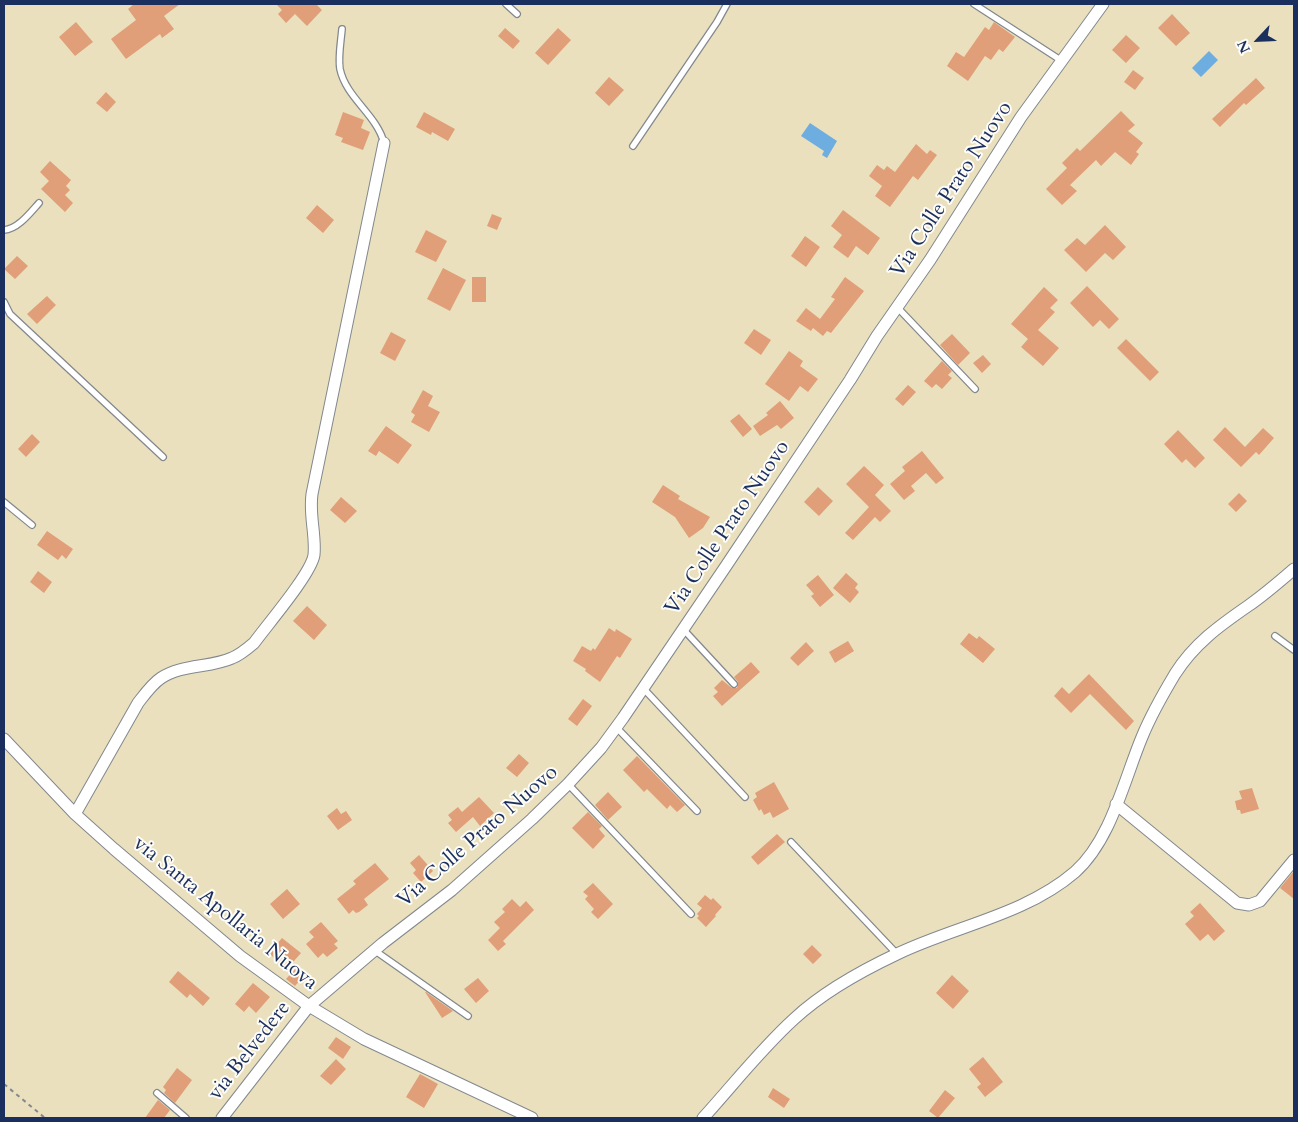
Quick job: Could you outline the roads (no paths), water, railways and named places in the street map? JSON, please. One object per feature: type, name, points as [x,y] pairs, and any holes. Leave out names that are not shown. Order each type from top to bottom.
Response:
[{"type":"street","name":"Via Colle Prato Nuovo","points":[[309,1006],[374,950],[452,890],[532,819],[601,748],[683,629],[960,213],[1021,118],[1103,4]]},
{"type":"street","points":[[75,814],[138,703],[157,680],[169,673],[225,661],[248,648],[254,643],[312,563],[314,548],[311,514],[312,494],[384,143]]},
{"type":"street","points":[[704,1118],[769,1044],[795,1018],[818,999],[843,983],[897,954],[1036,898],[1075,872],[1084,863],[1099,841],[1116,804],[1142,736],[1158,704],[1186,658],[1205,637],[1294,570]]},
{"type":"street","name":"via Santa Apollaria Nuova","points":[[4,739],[75,814],[240,956],[309,1006],[364,1039],[532,1118]]},
{"type":"street","points":[[1116,804],[1237,902],[1249,904],[1260,901],[1294,860]]},
{"type":"street","name":"via Belvedere","points":[[222,1118],[309,1006]]},
{"type":"lane","points":[[506,4],[517,14]]},
{"type":"lane","points":[[633,146],[717,22],[727,4]]},
{"type":"lane","points":[[974,4],[1062,62]]},
{"type":"lane","points":[[342,29],[340,64],[342,74],[351,92],[372,121],[384,143]]},
{"type":"lane","points":[[4,230],[11,229],[39,203]]},
{"type":"lane","points":[[4,302],[10,314],[163,457]]},
{"type":"lane","points":[[897,307],[975,390]]},
{"type":"lane","points":[[4,502],[32,526]]},
{"type":"lane","points":[[683,629],[734,684]]},
{"type":"lane","points":[[1275,636],[1294,650]]},
{"type":"lane","points":[[643,688],[745,797]]},
{"type":"lane","points":[[616,727],[697,810]]},
{"type":"lane","points":[[568,784],[691,914]]},
{"type":"lane","points":[[791,842],[897,954]]},
{"type":"lane","points":[[374,950],[468,1016]]},
{"type":"lane","points":[[157,1093],[186,1118]]},
{"type":"water","points":[[1209,51],[1218,60],[1201,77],[1192,68]]},
{"type":"water","points":[[810,123],[837,141],[827,158],[822,155],[824,151],[801,136]]}]
